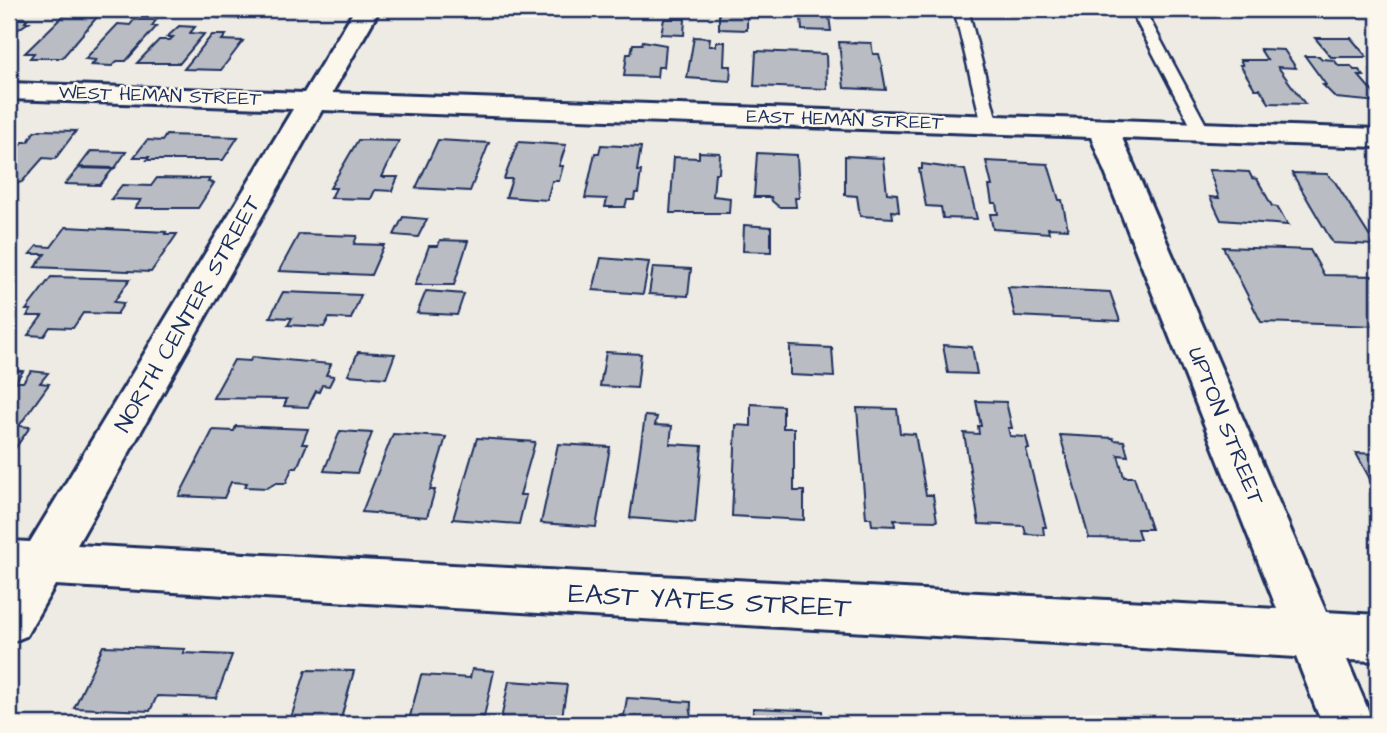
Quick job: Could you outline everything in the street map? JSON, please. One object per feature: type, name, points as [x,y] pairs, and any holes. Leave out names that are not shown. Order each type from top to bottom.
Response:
[{"type":"street","name":"NORTH CENTER STREET","points":[[9,620],[25,563],[367,9]]},
{"type":"street","name":"WEST HEMAN STREET","points":[[9,91],[312,102]]},
{"type":"street","name":"EAST HEMAN STREET","points":[[312,102],[1378,138]]},
{"type":"street","name":"UPTON STREET","points":[[1103,128],[1348,724]]},
{"type":"street","name":"EAST YATES STREET","points":[[25,563],[1378,638]]},
{"type":"lane","points":[[961,9],[990,125]]},
{"type":"lane","points":[[1136,9],[1202,132]]},
{"type":"building","points":[[81,9],[104,9],[62,58],[30,58],[34,53],[25,53],[66,13],[76,13]]},
{"type":"building","points":[[227,9],[247,9],[239,19],[219,18]]},
{"type":"building","points":[[416,9],[499,9],[497,12],[474,12],[472,16],[428,15],[431,10]]},
{"type":"building","points":[[865,9],[891,9],[892,14],[865,13]]},
{"type":"building","points":[[719,11],[747,11],[747,30],[719,29]]},
{"type":"building","points":[[801,16],[829,16],[831,31],[802,30]]},
{"type":"building","points":[[9,19],[27,19],[25,22],[29,22],[10,35],[16,36],[9,42]]},
{"type":"building","points":[[664,19],[685,19],[684,35],[661,34]]},
{"type":"building","points":[[134,20],[156,20],[152,26],[157,26],[126,61],[117,61],[112,66],[91,65],[96,60],[85,59],[118,24],[130,25]]},
{"type":"building","points":[[179,26],[195,27],[190,33],[204,34],[180,63],[137,63],[159,40],[170,40],[173,37],[167,37]]},
{"type":"building","points":[[212,35],[226,35],[222,40],[243,41],[221,70],[184,69]]},
{"type":"building","points":[[694,37],[710,38],[709,46],[716,46],[716,42],[725,42],[724,66],[731,66],[730,81],[687,78]]},
{"type":"building","points":[[1315,38],[1351,38],[1367,57],[1331,57]]},
{"type":"building","points":[[643,41],[666,45],[664,67],[658,67],[657,77],[624,76],[627,54],[631,54],[633,44],[642,44]]},
{"type":"building","points":[[839,42],[871,43],[873,54],[879,54],[886,90],[844,88]]},
{"type":"building","points":[[1260,49],[1284,50],[1296,68],[1278,67],[1305,104],[1269,103],[1260,89],[1255,89],[1240,65],[1243,65],[1240,60],[1267,60]]},
{"type":"building","points":[[756,51],[826,54],[827,89],[754,86]]},
{"type":"building","points":[[1305,56],[1319,56],[1322,59],[1334,60],[1339,66],[1351,66],[1354,70],[1359,70],[1364,76],[1359,76],[1378,98],[1378,102],[1336,98],[1323,85],[1326,85]]},
{"type":"building","points":[[76,131],[55,159],[43,158],[22,182],[9,186],[9,163],[13,158],[9,158],[23,142],[28,142],[34,132]]},
{"type":"building","points":[[166,135],[238,137],[223,160],[147,160],[149,157],[134,157],[147,140],[162,141]]},
{"type":"building","points":[[358,140],[399,141],[382,177],[398,177],[392,191],[375,190],[371,199],[331,198],[336,188],[330,188]]},
{"type":"building","points":[[438,140],[489,143],[470,191],[416,188]]},
{"type":"building","points":[[518,142],[566,145],[559,166],[563,166],[559,181],[552,181],[547,200],[506,197],[512,179],[504,179]]},
{"type":"building","points":[[601,145],[641,147],[637,171],[641,171],[638,193],[635,193],[634,200],[627,200],[625,207],[605,207],[607,199],[585,198],[595,153],[599,153]]},
{"type":"building","points":[[91,151],[126,152],[115,168],[79,167]]},
{"type":"building","points":[[699,152],[720,153],[719,173],[715,173],[713,196],[730,198],[729,213],[670,213],[674,157],[699,158]]},
{"type":"building","points":[[757,153],[797,155],[799,198],[795,198],[796,207],[779,207],[771,197],[754,197]]},
{"type":"building","points":[[845,156],[883,158],[887,193],[897,194],[899,212],[892,211],[893,218],[860,216],[857,196],[845,195]]},
{"type":"building","points":[[986,161],[1048,164],[1059,200],[1062,200],[1068,229],[1048,228],[1049,233],[993,229],[990,214],[998,214],[996,203],[992,203],[989,186],[992,186]]},
{"type":"building","points":[[922,164],[965,170],[977,219],[943,218],[941,207],[926,206],[919,169],[922,169]]},
{"type":"building","points":[[79,168],[113,169],[100,185],[65,184]]},
{"type":"building","points":[[1209,170],[1249,172],[1252,178],[1257,179],[1272,206],[1277,207],[1288,225],[1221,220],[1210,197],[1219,198]]},
{"type":"building","points":[[1292,173],[1327,174],[1335,182],[1375,245],[1333,243]]},
{"type":"building","points":[[157,178],[210,179],[208,182],[214,183],[198,208],[135,208],[141,200],[111,199],[122,185],[151,186]]},
{"type":"building","points":[[403,217],[427,219],[418,237],[394,235]]},
{"type":"building","points":[[744,225],[771,227],[771,252],[743,251]]},
{"type":"building","points":[[66,227],[177,234],[151,272],[35,267],[45,254],[30,254],[37,246],[51,247]]},
{"type":"building","points":[[299,234],[357,236],[354,244],[384,245],[371,275],[279,271]]},
{"type":"building","points":[[440,240],[468,241],[454,285],[415,285],[429,246],[438,246]]},
{"type":"building","points":[[1223,247],[1310,250],[1324,275],[1378,276],[1378,326],[1261,322]]},
{"type":"building","points":[[601,258],[649,262],[643,294],[593,290]]},
{"type":"building","points":[[653,267],[691,269],[688,296],[649,294]]},
{"type":"building","points":[[51,277],[130,279],[114,302],[124,303],[117,314],[83,313],[73,328],[50,327],[44,336],[28,335],[42,316],[27,316],[31,310],[26,310]]},
{"type":"building","points":[[1008,287],[1110,292],[1120,321],[1015,316]]},
{"type":"building","points":[[426,291],[464,294],[457,315],[417,313]]},
{"type":"building","points":[[283,292],[361,295],[351,319],[329,318],[324,327],[288,325],[292,318],[270,317]]},
{"type":"building","points":[[943,345],[972,347],[977,374],[948,373]]},
{"type":"building","points":[[790,346],[832,348],[834,377],[790,375]]},
{"type":"building","points":[[358,352],[395,354],[386,378],[348,375]]},
{"type":"building","points":[[606,352],[641,354],[637,388],[600,386]]},
{"type":"building","points":[[252,357],[331,364],[326,375],[334,376],[329,386],[322,385],[319,392],[316,391],[308,407],[284,406],[287,399],[213,398],[234,360],[250,361]]},
{"type":"building","points":[[9,370],[23,371],[15,382],[23,382],[31,371],[48,373],[40,383],[49,384],[19,426],[30,427],[9,457]]},
{"type":"building","points":[[976,401],[1006,402],[1012,428],[1008,428],[1010,436],[1026,437],[1029,449],[1026,449],[1046,527],[1043,527],[1044,535],[1026,534],[1024,526],[979,524],[964,433],[979,434],[978,426],[981,426]]},
{"type":"building","points":[[751,404],[783,406],[783,428],[794,428],[794,491],[804,491],[804,520],[732,516],[736,425],[751,426]]},
{"type":"building","points":[[857,408],[897,409],[900,433],[915,434],[926,495],[933,495],[937,521],[894,520],[895,526],[872,525],[871,518],[866,518]]},
{"type":"building","points":[[645,416],[657,417],[655,425],[672,426],[670,444],[702,446],[695,523],[630,518]]},
{"type":"building","points":[[236,426],[308,429],[302,444],[307,444],[297,468],[292,468],[286,483],[276,483],[267,488],[245,487],[247,483],[231,482],[224,498],[179,496],[213,430],[234,431]]},
{"type":"building","points":[[340,431],[372,433],[357,473],[324,471]]},
{"type":"building","points":[[393,434],[446,437],[430,490],[435,490],[427,517],[362,512]]},
{"type":"building","points":[[1060,435],[1124,441],[1128,456],[1118,455],[1124,477],[1134,477],[1151,529],[1137,529],[1140,539],[1089,538]]},
{"type":"building","points":[[477,438],[535,442],[520,495],[526,495],[519,524],[453,519]]},
{"type":"building","points":[[558,444],[610,447],[596,527],[541,523]]},
{"type":"building","points":[[1356,453],[1378,454],[1378,494]]},
{"type":"building","points":[[103,646],[185,649],[183,653],[232,655],[216,698],[157,696],[150,711],[74,708]]},
{"type":"building","points":[[472,669],[494,671],[484,717],[475,716],[474,724],[408,724],[421,675],[470,678]]},
{"type":"building","points":[[306,670],[354,671],[340,722],[290,721]]},
{"type":"building","points":[[509,681],[567,685],[562,717],[574,718],[573,724],[500,724]]},
{"type":"building","points":[[627,698],[691,702],[690,724],[618,724],[619,715],[624,716]]},
{"type":"building","points":[[753,708],[822,711],[823,724],[743,724],[744,721],[753,722]]}]
